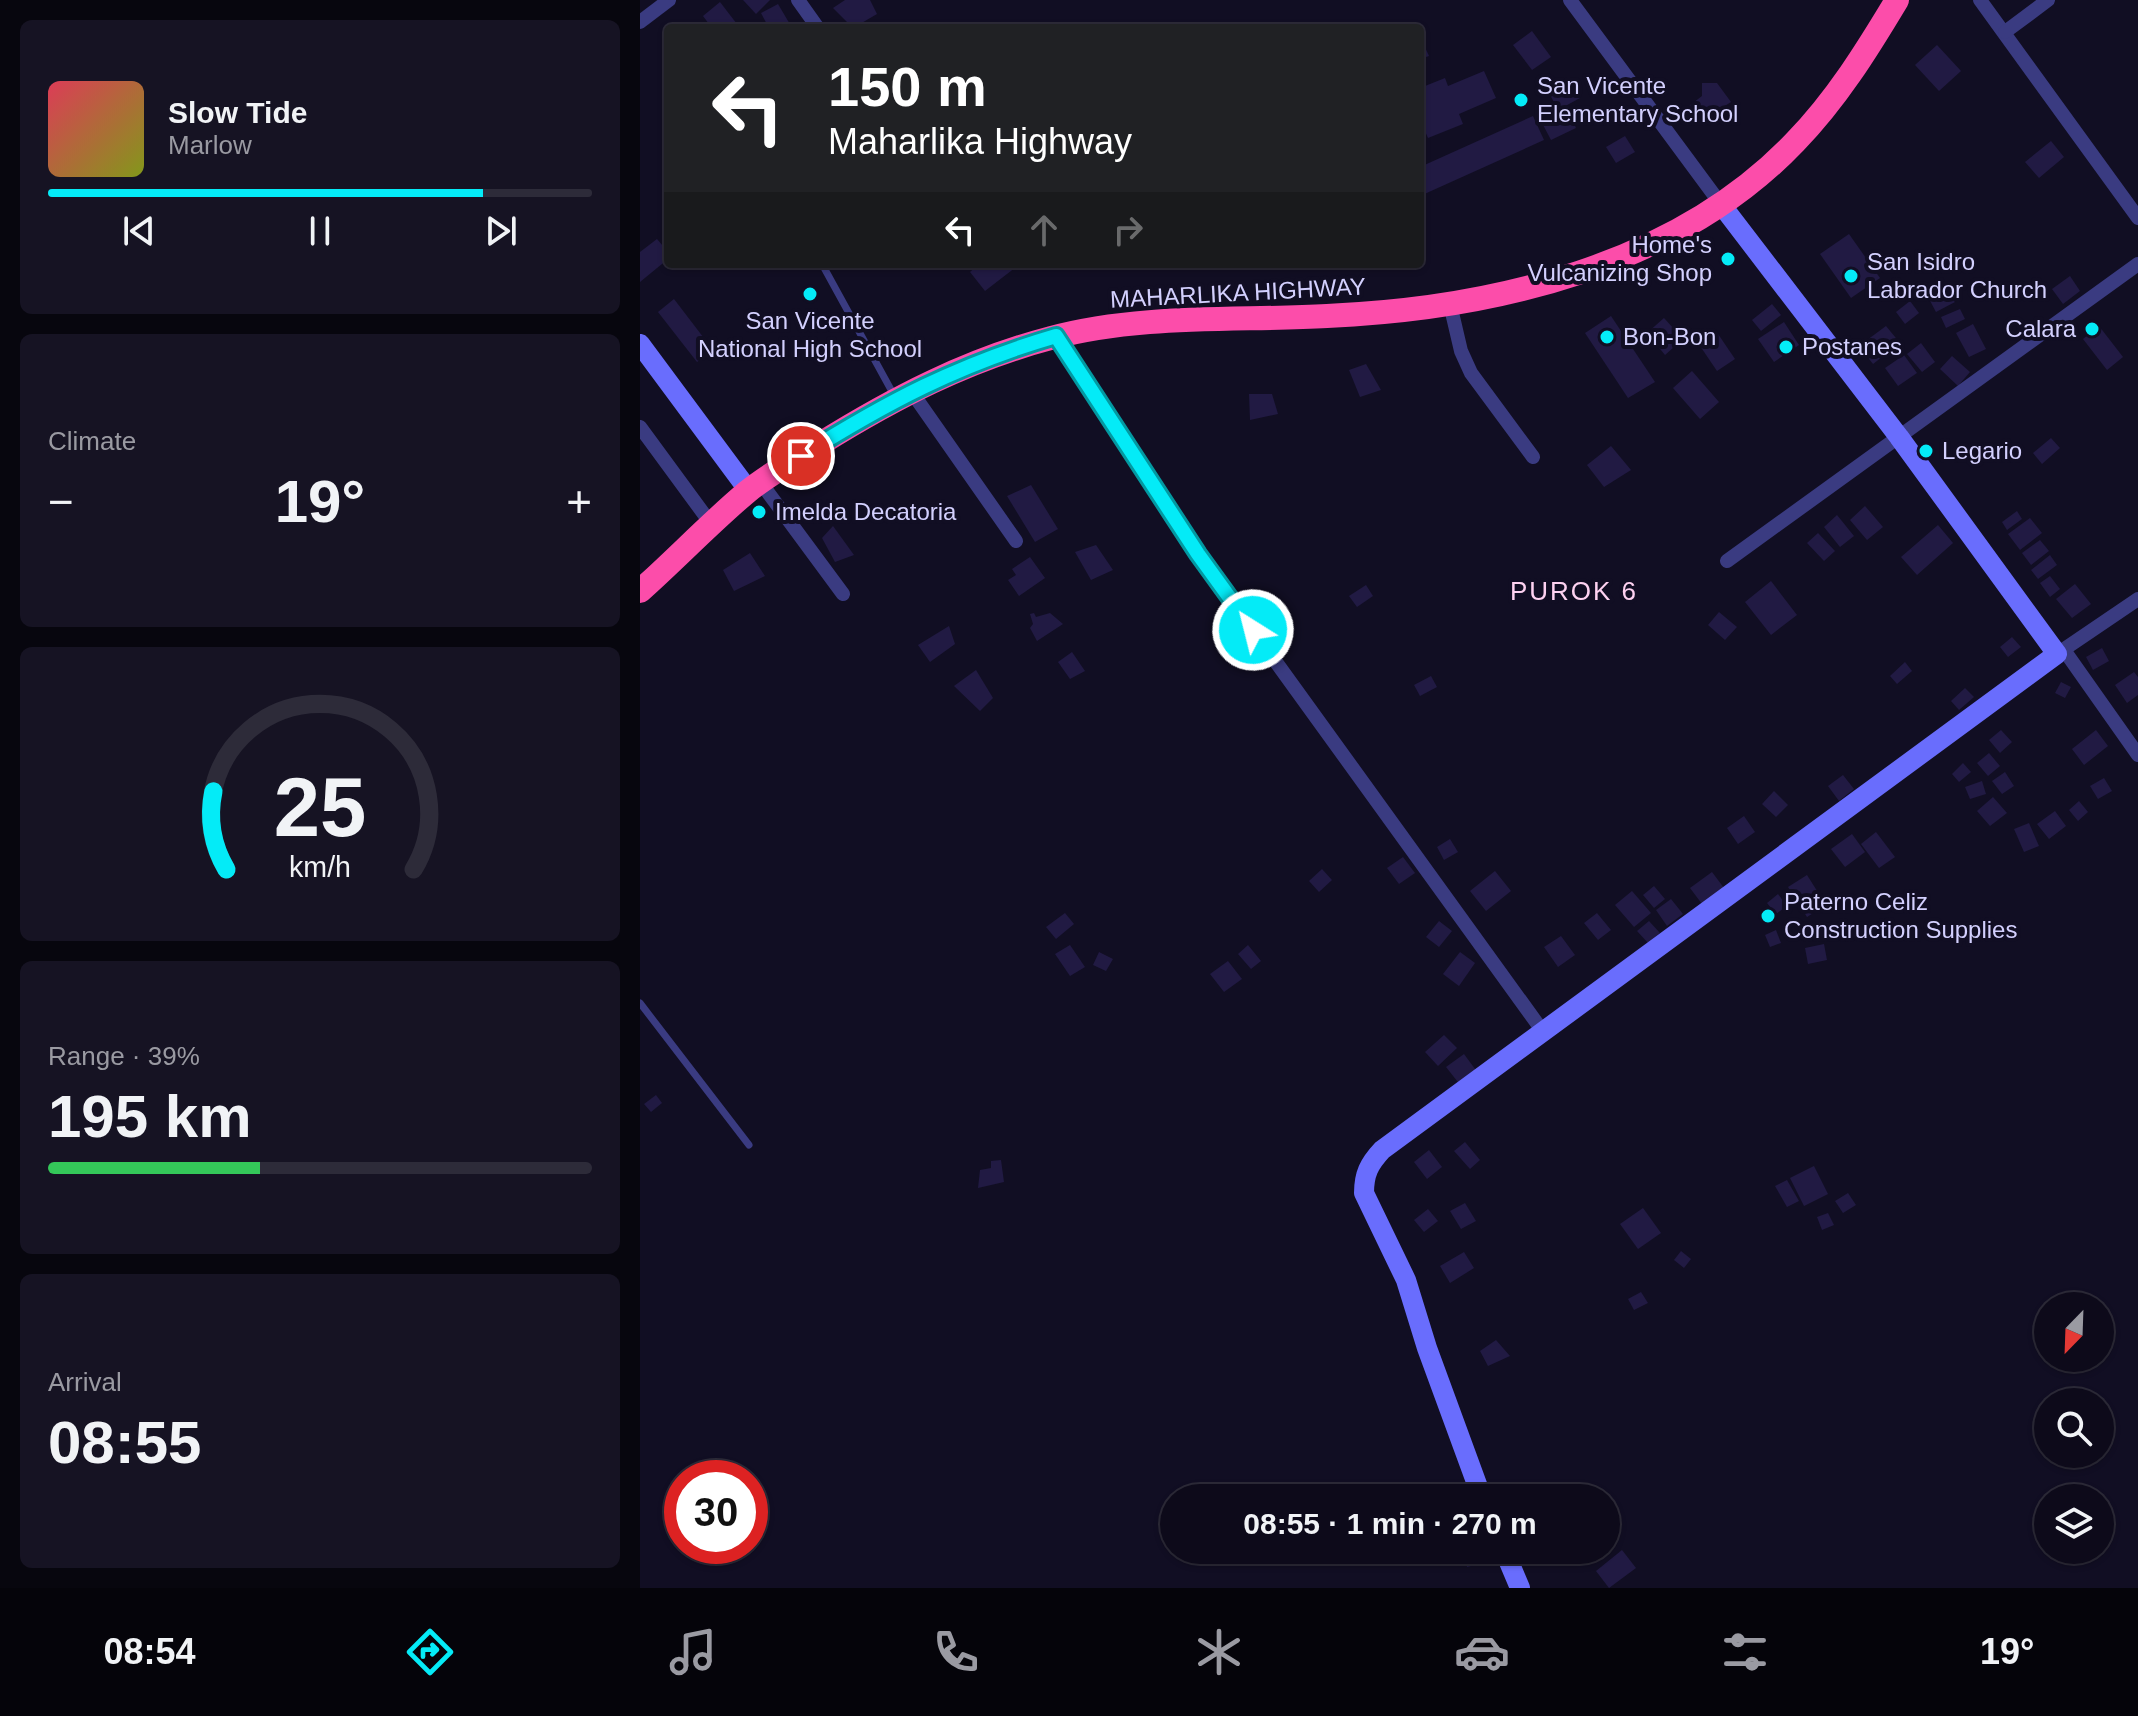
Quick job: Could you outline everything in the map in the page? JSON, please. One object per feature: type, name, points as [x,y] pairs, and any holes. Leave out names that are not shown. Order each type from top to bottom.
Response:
[{"type":"highway","name":"MAHARLIKA HIGHWAY","points":[[640,591],[755,487],[903,395],[954,369],[1056,336],[1161,322],[1384,313],[1450,304],[1535,285],[1626,255],[1673,233],[1720,203],[1795,143],[1837,92],[1897,0]]},
{"type":"street","points":[[640,22],[669,0]]},
{"type":"street","points":[[798,0],[815,24]]},
{"type":"street","points":[[1570,0],[2138,755]]},
{"type":"street","points":[[1980,0],[2138,218]]},
{"type":"street","points":[[2005,32],[2048,0]]},
{"type":"street","points":[[1727,561],[2138,264]]},
{"type":"street","points":[[1450,304],[1461,351],[1471,373],[1533,457]]},
{"type":"street","points":[[1056,336],[1198,554],[1544,1033]]},
{"type":"street","points":[[640,344],[843,594]]},
{"type":"street","points":[[903,395],[1016,541]]},
{"type":"street","points":[[640,427],[712,525]]},
{"type":"street","points":[[1476,1484],[1406,1280],[1364,1193],[1364,1178],[1382,1150],[2060,652],[2138,599]]},
{"type":"street","points":[[1510,1564],[1520,1588]]},
{"type":"lane","points":[[824,268],[903,395]]},
{"type":"lane","points":[[640,1003],[749,1145]]},
{"type":"building","points":[[743,0],[770,0],[756,14]]},
{"type":"building","points":[[845,0],[870,0],[877,14],[860,24],[849,24],[833,8]]},
{"type":"building","points":[[720,2],[737,24],[709,24],[703,16]]},
{"type":"building","points":[[778,4],[790,24],[767,24],[761,13]]},
{"type":"building","points":[[1532,31],[1551,57],[1532,70],[1513,45]]},
{"type":"building","points":[[1937,45],[1961,71],[1939,91],[1915,65]]},
{"type":"building","points":[[1484,71],[1496,98],[1459,114],[1463,124],[1428,138],[1424,129],[1424,86],[1445,78],[1448,86]]},
{"type":"building","points":[[1570,80],[1580,98],[1558,110],[1548,91]]},
{"type":"building","points":[[1702,83],[1717,83],[1731,102],[1701,121],[1689,106],[1702,96]]},
{"type":"building","points":[[1567,109],[1576,128],[1551,140],[1541,121]]},
{"type":"building","points":[[1533,116],[1544,140],[1424,194],[1424,165]]},
{"type":"building","points":[[1625,136],[1635,152],[1616,163],[1606,147]]},
{"type":"building","points":[[2051,141],[2064,157],[2039,178],[2025,162]]},
{"type":"building","points":[[1849,234],[1880,278],[1851,298],[1820,254]]},
{"type":"building","points":[[657,239],[664,247],[664,262],[640,282],[640,252]]},
{"type":"building","points":[[974,268],[1015,268],[985,291],[970,272]]},
{"type":"building","points":[[2070,276],[2080,291],[2063,304],[2052,289]]},
{"type":"building","points":[[1948,287],[1955,302],[1936,312],[1928,297]]},
{"type":"building","points":[[674,299],[713,350],[697,362],[658,312]]},
{"type":"building","points":[[1910,301],[1919,313],[1905,324],[1896,312]]},
{"type":"building","points":[[1772,304],[1781,315],[1761,331],[1752,320]]},
{"type":"building","points":[[1960,309],[1965,319],[1946,328],[1941,317]]},
{"type":"building","points":[[1611,316],[1655,382],[1628,398],[1585,333]]},
{"type":"building","points":[[1664,318],[1683,339],[1665,355],[1647,333]]},
{"type":"building","points":[[1784,322],[1799,345],[1774,362],[1758,339]]},
{"type":"building","points":[[1973,324],[1986,349],[1969,357],[1956,333]]},
{"type":"building","points":[[1886,326],[1900,343],[1873,364],[1859,346]]},
{"type":"building","points":[[2099,326],[2123,357],[2107,370],[2083,339]]},
{"type":"building","points":[[1716,331],[1735,359],[1717,371],[1698,343]]},
{"type":"building","points":[[1921,343],[1935,362],[1922,372],[1907,354]]},
{"type":"building","points":[[1904,355],[1917,373],[1898,386],[1885,368]]},
{"type":"building","points":[[1952,356],[1970,372],[1958,386],[1940,369]]},
{"type":"building","points":[[1366,364],[1381,390],[1360,397],[1349,370]]},
{"type":"building","points":[[1692,371],[1719,402],[1700,419],[1673,388]]},
{"type":"building","points":[[1249,394],[1272,394],[1278,414],[1250,420]]},
{"type":"building","points":[[2051,438],[2060,448],[2042,464],[2033,453]]},
{"type":"building","points":[[1611,446],[1631,470],[1604,487],[1587,465]]},
{"type":"building","points":[[1031,485],[1058,529],[1035,542],[1007,496]]},
{"type":"building","points":[[1865,506],[1883,527],[1867,540],[1850,520]]},
{"type":"building","points":[[2017,511],[2022,519],[2007,530],[2002,522]]},
{"type":"building","points":[[1837,515],[1854,536],[1840,547],[1824,527]]},
{"type":"building","points":[[2030,518],[2042,533],[2020,550],[2008,534]]},
{"type":"building","points":[[1938,525],[1953,543],[1917,575],[1901,557]]},
{"type":"building","points":[[833,526],[854,555],[835,562],[822,538]]},
{"type":"building","points":[[1818,533],[1835,551],[1824,561],[1807,543]]},
{"type":"building","points":[[2040,540],[2049,551],[2031,565],[2022,553]]},
{"type":"building","points":[[1096,545],[1113,570],[1091,580],[1075,552]]},
{"type":"building","points":[[750,553],[765,576],[734,591],[723,570]]},
{"type":"building","points":[[2050,555],[2057,565],[2038,579],[2031,570]]},
{"type":"building","points":[[1030,557],[1045,578],[1019,596],[1008,580],[1016,575],[1012,569]]},
{"type":"building","points":[[2050,576],[2060,589],[2050,597],[2040,583]]},
{"type":"building","points":[[1771,581],[1797,615],[1771,635],[1745,602]]},
{"type":"building","points":[[2075,584],[2091,604],[2072,618],[2056,599]]},
{"type":"building","points":[[1366,585],[1373,596],[1357,607],[1349,596]]},
{"type":"building","points":[[1719,612],[1737,627],[1725,640],[1708,625]]},
{"type":"building","points":[[1034,613],[1036,617],[1050,613],[1063,624],[1037,641],[1030,628],[1033,624],[1030,614]]},
{"type":"building","points":[[949,626],[955,644],[930,662],[918,645]]},
{"type":"building","points":[[2012,637],[2021,647],[2008,657],[2000,647]]},
{"type":"building","points":[[2102,648],[2109,661],[2093,670],[2086,657]]},
{"type":"building","points":[[1072,652],[1085,671],[1070,679],[1058,662]]},
{"type":"building","points":[[1905,662],[1912,671],[1897,684],[1890,676]]},
{"type":"building","points":[[976,670],[993,698],[980,711],[954,686]]},
{"type":"building","points":[[2134,672],[2138,677],[2138,695],[2127,703],[2115,685]]},
{"type":"building","points":[[1431,676],[1437,687],[1420,696],[1414,685]]},
{"type":"building","points":[[2061,682],[2071,687],[2065,698],[2055,693]]},
{"type":"building","points":[[1965,688],[1974,697],[1959,710],[1951,701]]},
{"type":"building","points":[[2001,730],[2012,742],[2000,753],[1989,740]]},
{"type":"building","points":[[2096,730],[2108,746],[2084,765],[2072,749]]},
{"type":"building","points":[[1989,753],[2000,766],[1988,776],[1977,763]]},
{"type":"building","points":[[1963,763],[1971,772],[1959,782],[1952,774]]},
{"type":"building","points":[[2005,772],[2014,786],[2002,794],[1992,781]]},
{"type":"building","points":[[1843,775],[1854,789],[1839,801],[1828,786]]},
{"type":"building","points":[[2104,778],[2112,791],[2098,799],[2090,786]]},
{"type":"building","points":[[1982,781],[1986,794],[1970,799],[1965,787]]},
{"type":"building","points":[[1774,791],[1788,805],[1776,817],[1762,804]]},
{"type":"building","points":[[1993,797],[2007,813],[1990,826],[1977,811]]},
{"type":"building","points":[[2079,801],[2088,812],[2078,821],[2069,810]]},
{"type":"building","points":[[2055,811],[2066,826],[2049,839],[2037,824]]},
{"type":"building","points":[[1744,816],[1755,832],[1738,844],[1727,828]]},
{"type":"building","points":[[2029,823],[2039,846],[2024,852],[2014,829]]},
{"type":"building","points":[[1876,832],[1895,857],[1879,868],[1861,844]]},
{"type":"building","points":[[1852,834],[1865,852],[1845,867],[1831,849]]},
{"type":"building","points":[[1450,839],[1458,852],[1444,860],[1437,847]]},
{"type":"building","points":[[1403,857],[1415,873],[1399,884],[1387,868]]},
{"type":"building","points":[[1322,869],[1332,880],[1319,892],[1309,881]]},
{"type":"building","points":[[1495,871],[1511,891],[1486,911],[1470,891]]},
{"type":"building","points":[[1712,872],[1730,896],[1708,912],[1690,888]]},
{"type":"building","points":[[1807,875],[1826,905],[1807,917],[1788,887]]},
{"type":"building","points":[[1654,886],[1665,899],[1654,908],[1643,895]]},
{"type":"building","points":[[1632,891],[1651,913],[1634,927],[1615,905]]},
{"type":"building","points":[[1778,894],[1787,906],[1776,914],[1767,903]]},
{"type":"building","points":[[1671,899],[1683,914],[1667,926],[1656,910]]},
{"type":"building","points":[[1065,913],[1074,924],[1056,939],[1046,927]]},
{"type":"building","points":[[1597,913],[1611,930],[1598,940],[1584,923]]},
{"type":"building","points":[[1439,921],[1452,931],[1439,947],[1426,937]]},
{"type":"building","points":[[1649,921],[1660,933],[1648,943],[1637,931]]},
{"type":"building","points":[[1776,930],[1781,943],[1770,947],[1765,935]]},
{"type":"building","points":[[1561,936],[1575,955],[1558,967],[1544,947]]},
{"type":"building","points":[[1824,944],[1827,960],[1808,964],[1805,948]]},
{"type":"building","points":[[1070,945],[1085,967],[1070,976],[1055,954]]},
{"type":"building","points":[[1248,945],[1261,961],[1251,969],[1238,954]]},
{"type":"building","points":[[1099,952],[1113,959],[1106,971],[1093,965]]},
{"type":"building","points":[[1460,952],[1475,963],[1459,986],[1443,974]]},
{"type":"building","points":[[1228,961],[1242,979],[1224,992],[1210,974]]},
{"type":"building","points":[[1444,1035],[1457,1048],[1438,1066],[1425,1052]]},
{"type":"building","points":[[1464,1054],[1478,1073],[1461,1086],[1446,1067]]},
{"type":"building","points":[[656,1095],[662,1103],[651,1112],[644,1104]]},
{"type":"building","points":[[1465,1142],[1480,1160],[1470,1169],[1454,1151]]},
{"type":"building","points":[[1429,1150],[1442,1167],[1427,1179],[1414,1162]]},
{"type":"building","points":[[1001,1160],[1004,1182],[978,1188],[980,1170],[991,1168],[991,1161]]},
{"type":"building","points":[[1814,1166],[1828,1194],[1804,1206],[1790,1178]]},
{"type":"building","points":[[1787,1180],[1799,1201],[1787,1207],[1775,1186]]},
{"type":"building","points":[[1848,1193],[1856,1205],[1843,1213],[1835,1201]]},
{"type":"building","points":[[1465,1203],[1476,1221],[1461,1229],[1450,1211]]},
{"type":"building","points":[[1643,1208],[1661,1233],[1638,1249],[1620,1224]]},
{"type":"building","points":[[1428,1209],[1438,1221],[1424,1232],[1414,1220]]},
{"type":"building","points":[[1828,1213],[1834,1225],[1822,1230],[1817,1217]]},
{"type":"building","points":[[1681,1251],[1691,1259],[1684,1268],[1674,1260]]},
{"type":"building","points":[[1464,1252],[1474,1268],[1450,1283],[1440,1266]]},
{"type":"building","points":[[1641,1292],[1648,1303],[1634,1310],[1628,1299]]},
{"type":"building","points":[[1496,1340],[1510,1356],[1488,1366],[1480,1351]]},
{"type":"building","points":[[1622,1550],[1636,1568],[1609,1588],[1596,1571],[1605,1564],[1620,1564]]},
{"type":"place","name":"San Vicente Elementary School","points":[[1521,100]]},
{"type":"place","name":"Home's Vulcanizing Shop","points":[[1728,259]]},
{"type":"place","name":"San Isidro Labrador Church","points":[[1851,276]]},
{"type":"place","name":"San Vicente National High School","points":[[810,294]]},
{"type":"place","name":"Calara","points":[[2092,329]]},
{"type":"place","name":"Bon-Bon","points":[[1607,337]]},
{"type":"place","name":"Postanes","points":[[1786,347]]},
{"type":"place","name":"Legario","points":[[1926,451]]},
{"type":"place","name":"Imelda Decatoria","points":[[759,512]]},
{"type":"place","name":"Paterno Celiz Construction Supplies","points":[[1768,916]]},
{"type":"district","name":"PUROK 6","points":[[1574,591]]},
{"type":"route","points":[[801,456],[891,401],[954,369],[1056,336],[1198,554],[1253,630]]}]
